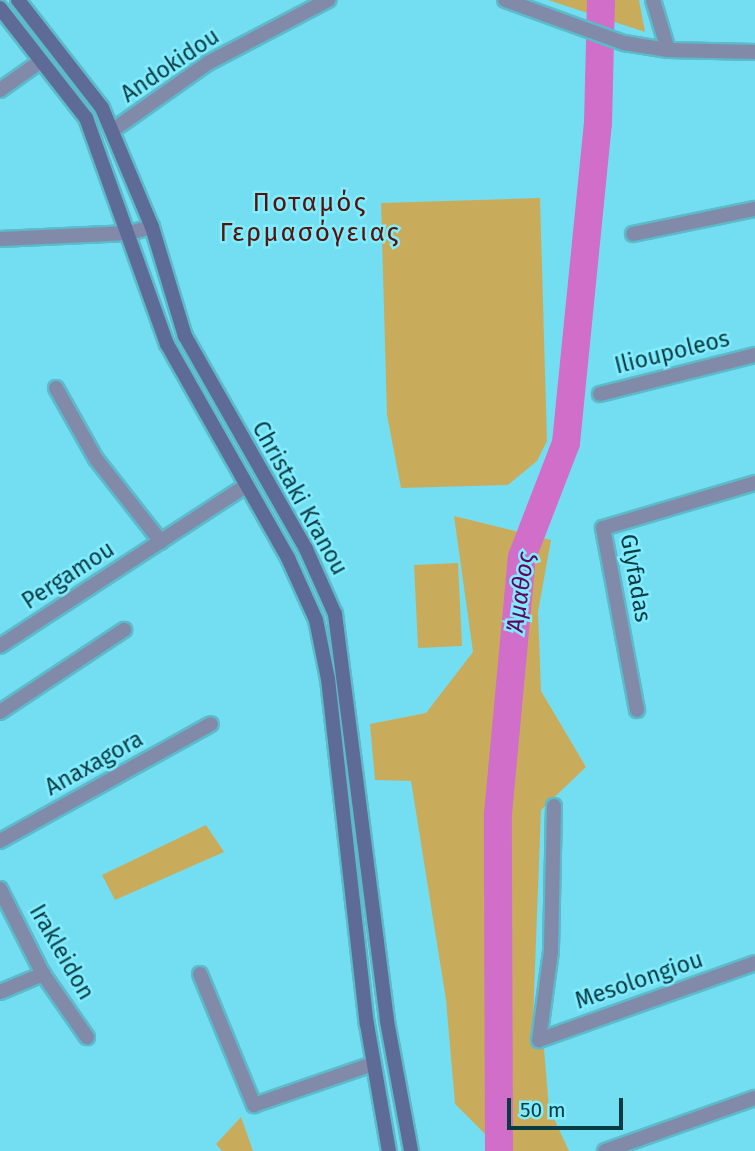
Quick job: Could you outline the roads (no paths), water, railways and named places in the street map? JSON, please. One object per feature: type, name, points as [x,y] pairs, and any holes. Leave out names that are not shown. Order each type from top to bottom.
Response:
[{"type":"main road","name":"Christaki Kranou","points":[[18,0],[113,130],[152,228],[185,336],[306,549],[335,614],[387,1021],[411,1151]]},
{"type":"main road","name":"Christaki Kranou","points":[[0,8],[86,118],[167,344],[244,487],[299,579],[323,646],[373,1064],[390,1151]]},
{"type":"street","name":"Andokidou","points":[[113,130],[208,63],[328,0]]},
{"type":"street","points":[[505,0],[568,27],[624,43],[668,50],[755,52]]},
{"type":"street","points":[[653,0],[668,50]]},
{"type":"street","points":[[0,90],[41,61]]},
{"type":"street","points":[[633,234],[755,209]]},
{"type":"street","points":[[0,239],[129,233],[152,228]]},
{"type":"street","name":"Ilioupoleos","points":[[600,394],[755,355]]},
{"type":"street","points":[[56,388],[96,459],[161,542]]},
{"type":"street","name":"Glyfadas","points":[[637,709],[603,527],[755,483]]},
{"type":"street","name":"Pergamou","points":[[0,646],[244,487]]},
{"type":"street","points":[[0,712],[124,630]]},
{"type":"street","name":"Anaxagora","points":[[0,841],[211,724]]},
{"type":"street","name":"Mesolongiou","points":[[554,806],[551,951],[539,1040],[755,963]]},
{"type":"street","name":"Irakleidon","points":[[0,889],[43,974],[87,1037]]},
{"type":"street","points":[[0,992],[43,974]]},
{"type":"street","points":[[200,974],[254,1105],[373,1064]]},
{"type":"street","points":[[606,1151],[755,1098]]},
{"type":"waterway","name":"Άμαθος","points":[[499,1151],[498,814],[522,557],[566,443],[598,123],[601,0]]},
{"type":"district","name":"Ποταμός Γερμασόγειας","points":[[310,218]]}]
